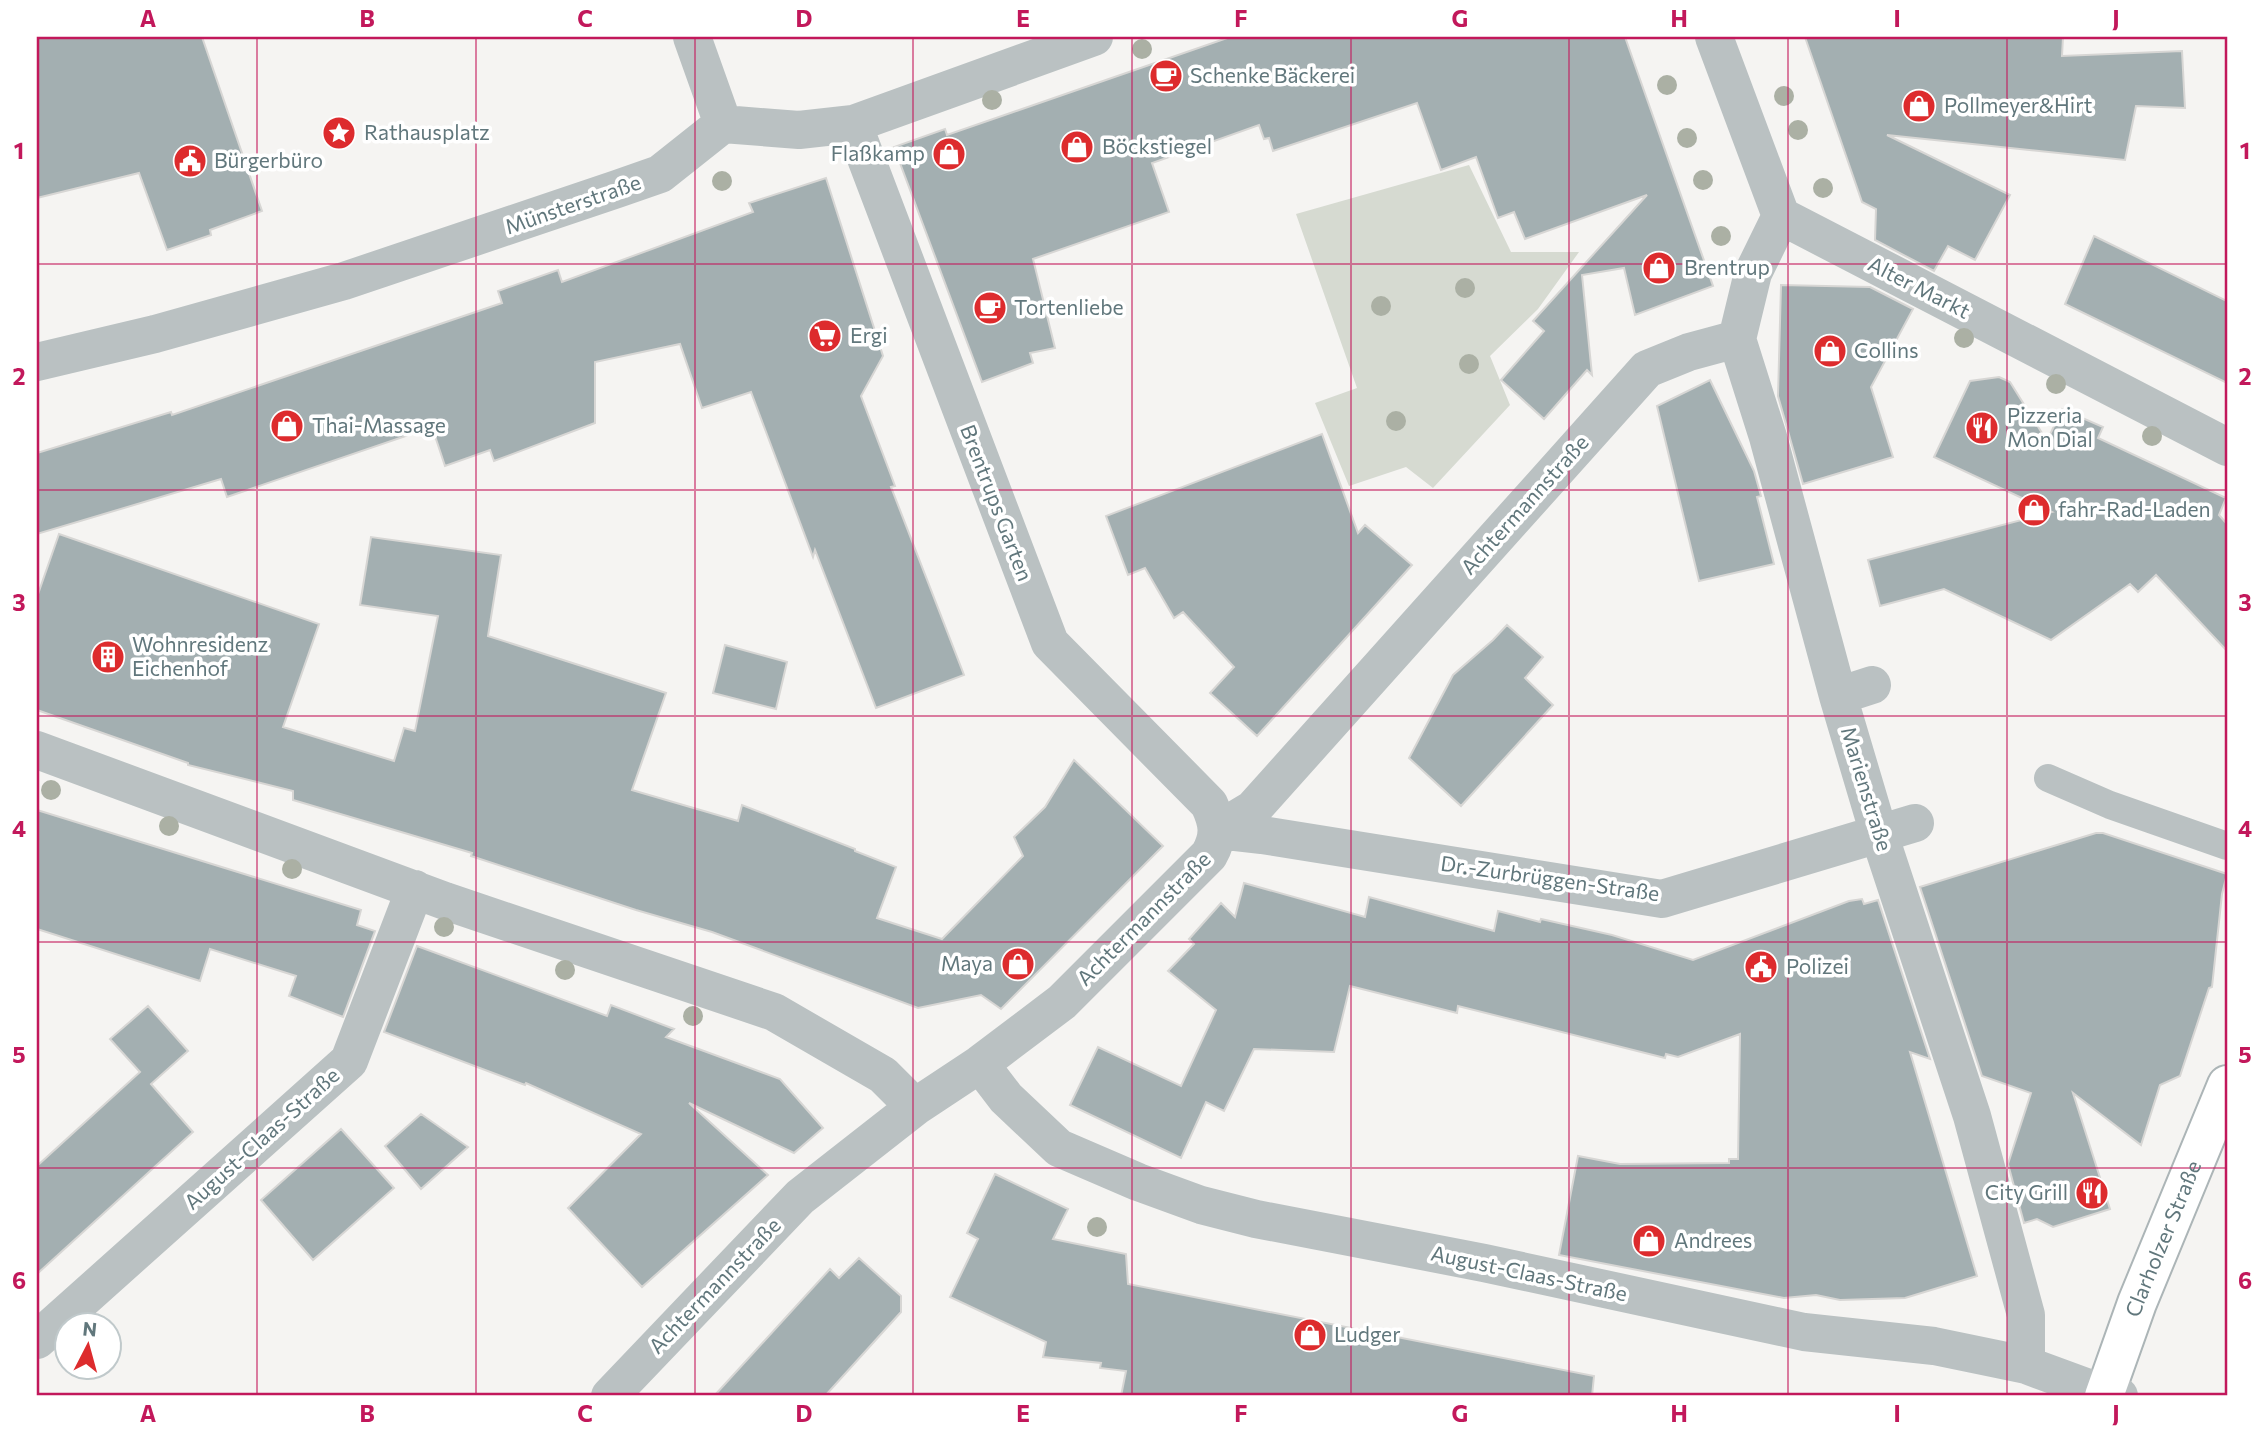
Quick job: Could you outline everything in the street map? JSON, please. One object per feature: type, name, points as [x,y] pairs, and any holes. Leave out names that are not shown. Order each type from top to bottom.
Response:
[{"type":"street","points":[[692,37],[723,124],[799,130],[853,124],[1094,37]]},
{"type":"street","points":[[1714,37],[1781,216],[1753,273],[1737,339]]},
{"type":"street","name":"Münsterstraße","points":[[37,362],[155,334],[344,281],[579,203],[660,174],[723,124]]},
{"type":"street","name":"Brentrups Garten","points":[[853,124],[1050,643],[1209,804],[1216,817],[1218,830]]},
{"type":"street","name":"Alter Markt","points":[[1781,216],[2227,447]]},
{"type":"street","name":"Achtermannstraße","points":[[610,1396],[800,1197],[915,1107],[980,1064],[1062,1002],[1209,855],[1216,844],[1218,830],[1253,809],[1647,369],[1689,352],[1737,339]]},
{"type":"street","name":"Marienstraße","points":[[1737,339],[1855,690],[1880,834],[1972,1116],[2026,1315],[2026,1365]]},
{"type":"street","points":[[37,750],[415,889],[774,1012],[883,1075],[915,1107]]},
{"type":"street","name":"Dr.-Zurbrüggen-Straße","points":[[1218,830],[1662,899],[1915,823]]},
{"type":"street","name":"August-Claas-Straße","points":[[37,1340],[349,1061],[415,889]]},
{"type":"street","name":"August-Claas-Straße","points":[[980,1064],[1006,1098],[1059,1148],[1138,1182],[1201,1205],[1256,1219],[1484,1263],[1804,1332],[1934,1346],[2026,1365],[2110,1396]]},
{"type":"street","name":"Clarholzer Straße","points":[[2110,1396],[2137,1303],[2227,1085]]},
{"type":"lane","points":[[2048,778],[2110,805],[2227,846]]},
{"type":"shaded area","points":[[1469,165],[1511,252],[1579,252],[1538,309],[1490,356],[1510,405],[1433,488],[1406,467],[1349,486],[1315,403],[1357,388],[1296,214]]},
{"type":"building","name":"Bürgerbüro","points":[[37,37],[202,37],[262,211],[210,230],[211,235],[167,250],[139,173],[37,198]]},
{"type":"building","points":[[1230,37],[1625,37],[1713,286],[1635,315],[1624,268],[1582,275],[1592,375],[1587,370],[1544,419],[1501,380],[1544,331],[1533,321],[1647,195],[1525,239],[1514,212],[1498,218],[1476,157],[1441,170],[1417,103],[1273,151],[1269,138],[1264,139],[1259,125],[1152,163],[1169,212],[1033,259],[1055,348],[1030,353],[1033,363],[982,382],[894,147],[945,129],[947,135]]},
{"type":"building","points":[[1805,37],[2063,37],[2062,56],[2182,51],[2185,108],[2136,106],[2125,160],[1887,135],[2010,195],[1975,260],[1948,246],[1934,271],[1875,240],[1876,209],[1862,202]]},
{"type":"building","points":[[826,178],[883,356],[861,396],[895,486],[891,487],[964,675],[876,708],[815,550],[813,557],[751,392],[702,408],[680,344],[595,362],[595,423],[494,461],[490,450],[445,466],[432,427],[227,497],[221,479],[37,534],[37,453],[171,412],[172,415],[502,303],[498,291],[558,270],[562,282],[753,212],[749,203]]},
{"type":"building","points":[[2094,236],[2227,301],[2227,383],[2065,304]]},
{"type":"building","points":[[1781,285],[1870,287],[1913,309],[1871,387],[1893,457],[1803,484],[1778,396]]},
{"type":"building","points":[[1999,377],[2010,382],[2047,441],[2062,409],[2103,427],[2098,438],[2226,498],[2219,515],[2227,524],[2227,651],[2156,575],[2138,592],[2130,584],[2051,640],[1944,589],[1880,606],[1868,560],[2052,512],[1934,457],[1970,381]]},
{"type":"building","points":[[1710,380],[1754,471],[1761,496],[1757,497],[1774,564],[1699,581],[1657,406]]},
{"type":"building","points":[[1322,434],[1358,533],[1365,525],[1412,565],[1257,736],[1210,693],[1234,667],[1183,612],[1174,618],[1145,568],[1128,575],[1106,516]]},
{"type":"building","points":[[59,534],[319,624],[283,727],[394,761],[404,728],[415,731],[438,616],[360,605],[371,537],[501,555],[488,636],[666,693],[632,790],[738,821],[742,805],[896,867],[877,918],[942,939],[1023,856],[1014,837],[1045,807],[1074,760],[1163,846],[1001,1009],[981,995],[918,1008],[712,932],[471,856],[472,853],[293,800],[293,791],[188,765],[37,710],[37,597]]},
{"type":"building","points":[[1507,625],[1543,657],[1525,678],[1553,705],[1461,806],[1409,758],[1453,675]]},
{"type":"building","points":[[725,645],[787,662],[776,709],[713,693]]},
{"type":"building","points":[[37,810],[361,910],[357,925],[375,931],[343,1017],[289,996],[296,976],[210,949],[200,981],[37,929]]},
{"type":"building","points":[[2096,833],[2227,874],[2222,894],[2212,987],[2209,988],[2180,1076],[2160,1085],[2141,1145],[2073,1093],[2110,1209],[2053,1227],[2037,1219],[2024,1223],[2008,1164],[2031,1093],[1982,1076],[1920,887]]},
{"type":"building","points":[[1244,883],[1365,917],[1369,897],[1494,931],[1498,911],[1540,922],[1541,919],[1612,935],[1693,960],[1849,901],[1862,899],[1864,904],[1878,900],[1930,1059],[1910,1052],[1977,1276],[1905,1298],[1840,1300],[1816,1295],[1784,1298],[1559,1255],[1578,1156],[1620,1164],[1729,1163],[1729,1159],[1738,1159],[1740,1034],[1678,1057],[1666,1054],[1665,1058],[1458,1006],[1457,1013],[1350,986],[1334,1052],[1254,1049],[1224,1111],[1206,1102],[1181,1158],[1070,1105],[1098,1047],[1181,1086],[1216,1010],[1168,971],[1194,944],[1189,939],[1221,903],[1235,917]]},
{"type":"building","points":[[417,946],[607,1016],[611,1005],[674,1029],[666,1037],[780,1079],[823,1128],[794,1153],[689,1103],[768,1175],[642,1287],[568,1208],[641,1134],[526,1083],[525,1085],[384,1032]]},
{"type":"building","points":[[148,1006],[188,1051],[151,1084],[193,1132],[37,1274],[37,1166],[140,1072],[110,1039]]},
{"type":"building","points":[[421,1114],[468,1147],[421,1189],[385,1146]]},
{"type":"building","points":[[341,1129],[394,1188],[313,1260],[261,1200]]},
{"type":"building","points":[[995,1174],[1068,1209],[1053,1239],[1126,1254],[1128,1284],[1594,1376],[1592,1396],[1121,1396],[1126,1371],[1100,1368],[1101,1363],[1043,1357],[1046,1342],[950,1297],[978,1239],[967,1233]]},
{"type":"building","points":[[859,1258],[901,1296],[901,1312],[825,1396],[714,1396],[830,1269],[839,1278]]},
{"type":"place","name":"Schenke Bäckerei","points":[[1166,76]]},
{"type":"place","name":"Pollmeyer&Hirt","points":[[1919,106]]},
{"type":"place","name":"Rathausplatz","points":[[339,133]]},
{"type":"place","name":"Böckstiegel","points":[[1077,147]]},
{"type":"place","name":"Flaßkamp","points":[[949,154]]},
{"type":"place","name":"Bürgerbüro","points":[[190,161]]},
{"type":"place","name":"Brentrup","points":[[1659,268]]},
{"type":"place","name":"Tortenliebe","points":[[990,308]]},
{"type":"place","name":"Ergi","points":[[825,336]]},
{"type":"place","name":"Collins","points":[[1830,351]]},
{"type":"place","name":"Thai-Massage","points":[[287,426]]},
{"type":"place","name":"Pizzeria Mon Dial","points":[[1982,428]]},
{"type":"place","name":"fahr-Rad-Laden","points":[[2034,510]]},
{"type":"place","name":"Wohnresidenz Eichenhof","points":[[108,657]]},
{"type":"place","name":"Maya","points":[[1018,964]]},
{"type":"place","name":"Polizei","points":[[1761,967]]},
{"type":"place","name":"City Grill","points":[[2092,1193]]},
{"type":"place","name":"Andrees","points":[[1649,1241]]},
{"type":"place","name":"Ludger","points":[[1310,1335]]}]
